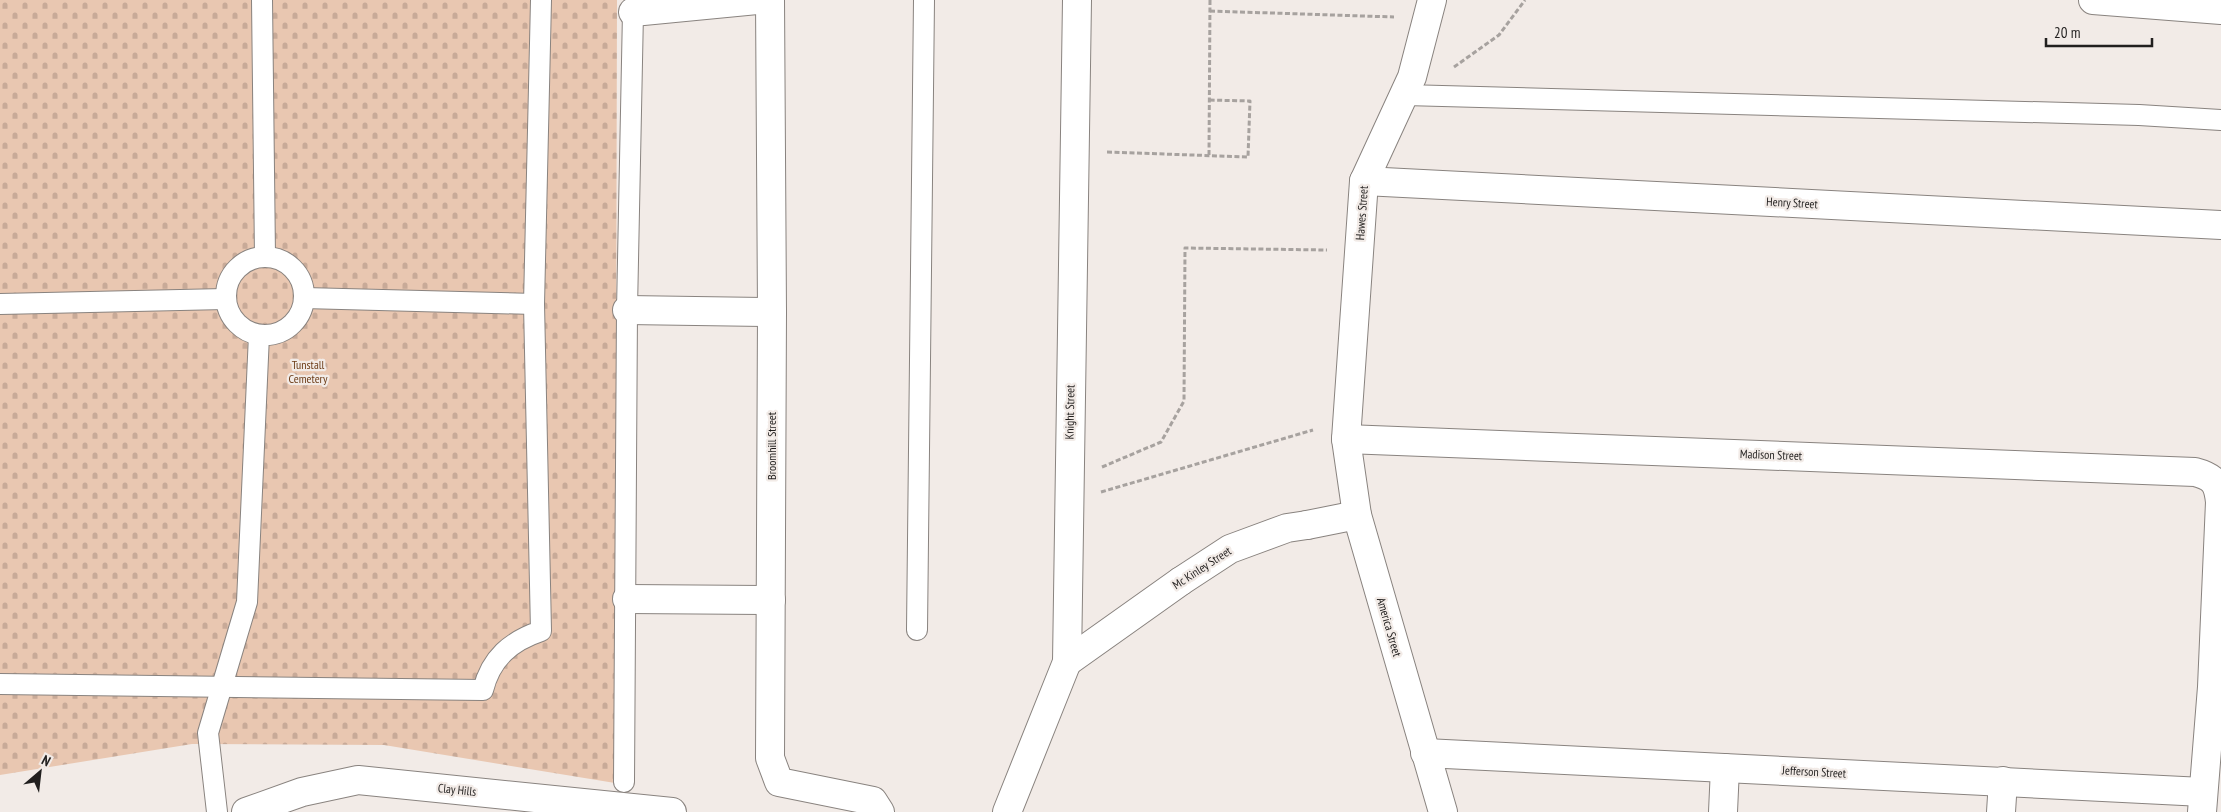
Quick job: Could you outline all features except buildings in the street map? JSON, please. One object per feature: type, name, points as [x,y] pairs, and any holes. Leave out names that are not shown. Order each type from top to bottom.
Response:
[{"type":"street","points":[[632,12],[757,0]]},
{"type":"street","name":"Broomhill Street","points":[[770,0],[772,312],[770,758],[779,782],[873,801],[880,812]]},
{"type":"street","name":"Knight Street","points":[[1007,812],[1067,662],[1077,0]]},
{"type":"street","points":[[2093,0],[2221,10]]},
{"type":"street","name":"Hawes Street","points":[[1347,429],[1364,181],[1407,89],[1430,9]]},
{"type":"street","name":"Henry Street","points":[[1364,181],[2221,225]]},
{"type":"street","points":[[627,310],[772,312]]},
{"type":"street","name":"Madison Street","points":[[1347,429],[2210,476]]},
{"type":"street","name":"America Street","points":[[1347,429],[1357,515],[1443,812]]},
{"type":"street","points":[[2203,802],[2216,688],[2220,502],[2218,488],[2210,476]]},
{"type":"street","name":"Mc Kinley Street","points":[[1067,662],[1230,548],[1287,528],[1357,515]]},
{"type":"street","points":[[626,599],[771,600]]},
{"type":"street","name":"Jefferson Street","points":[[1425,753],[2003,781],[2203,802]]},
{"type":"street","points":[[1723,812],[1725,768]]},
{"type":"street","name":"Clay Hills","points":[[246,812],[302,792],[358,780],[672,812]]},
{"type":"street","points":[[2001,812],[2003,781]]},
{"type":"lane","points":[[262,0],[265,256]]},
{"type":"lane","points":[[0,684],[483,690],[487,673],[505,650],[523,637],[541,631],[534,304],[541,0]]},
{"type":"lane","points":[[917,630],[924,0]]},
{"type":"lane","points":[[624,782],[627,310],[632,12]]},
{"type":"lane","points":[[1407,89],[2139,115],[2221,120]]},
{"type":"lane","points":[[265,256],[281,260],[292,268],[301,278],[304,298],[303,309],[297,321],[273,335],[259,336],[248,332],[237,324],[229,313],[226,286],[231,276],[240,266],[252,259],[265,256]]},
{"type":"lane","points":[[304,298],[534,304]]},
{"type":"lane","points":[[0,304],[226,299]]},
{"type":"lane","points":[[217,812],[208,733],[247,602],[259,336]]},
{"type":"path","points":[[1209,155],[1210,0]]},
{"type":"path","points":[[1407,89],[1451,68],[1500,35],[1525,0]]},
{"type":"path","points":[[1210,11],[1430,9]]},
{"type":"path","points":[[1074,151],[1248,157],[1250,101],[1209,100]]},
{"type":"path","points":[[1069,491],[1161,442],[1184,401],[1185,248],[1359,250]]},
{"type":"path","points":[[1069,491],[1347,429]]},
{"type":"green space","name":"Tunstall Cemetery","points":[[0,0],[617,0],[615,783],[384,745],[192,744],[0,775]]}]
